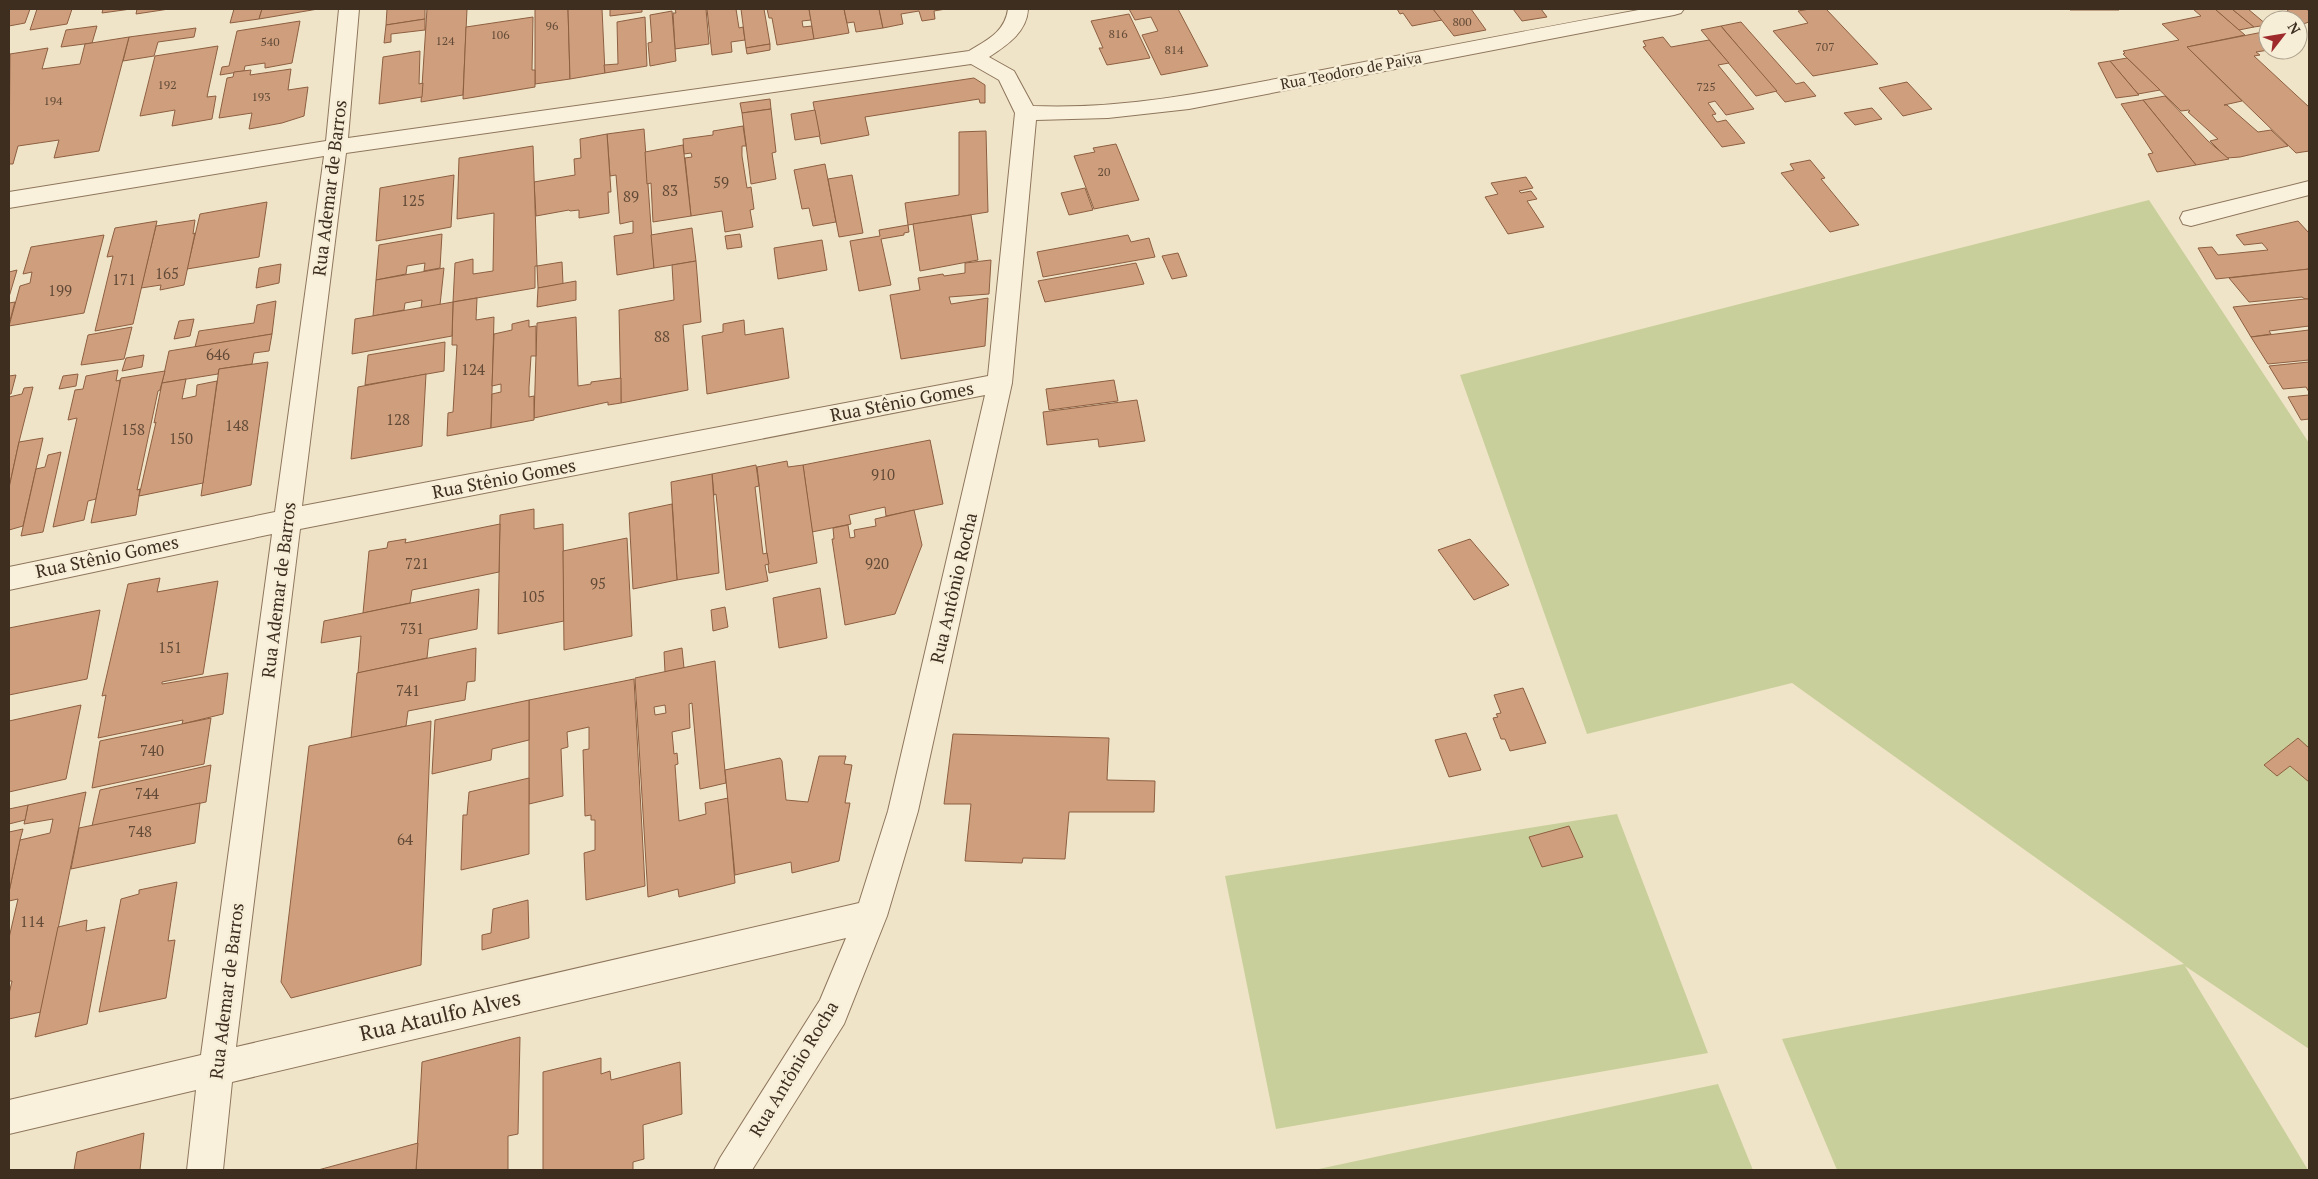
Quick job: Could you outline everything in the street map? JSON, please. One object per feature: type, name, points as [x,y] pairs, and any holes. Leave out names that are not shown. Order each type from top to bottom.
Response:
[{"type":"street","name":"Rua Ademar de Barros","points":[[205,1170],[216,1068],[336,147],[349,9]]},
{"type":"street","points":[[9,200],[336,147],[974,57],[1002,38],[1015,26],[1018,9]]},
{"type":"street","name":"Rua Teodoro de Paiva","points":[[1026,113],[1068,115],[1123,111],[1189,102],[1674,9]]},
{"type":"street","points":[[974,57],[1007,76],[1026,113]]},
{"type":"street","name":"Rua Antônio Rocha","points":[[732,1170],[832,1012],[871,916],[903,811],[1000,383],[1026,113]]},
{"type":"street","points":[[2191,218],[2309,188]]},
{"type":"street","name":"Rua Stênio Gomes","points":[[9,578],[288,520],[1000,383]]},
{"type":"street","name":"Rua Ataulfo Alves","points":[[9,1117],[871,916]]},
{"type":"green space","points":[[2149,200],[2309,443],[2309,1049],[2185,966],[2308,1170],[1837,1170],[1782,1039],[2184,964],[1792,683],[1587,734],[1460,375]]},
{"type":"green space","points":[[1617,814],[1708,1053],[1276,1129],[1225,876]]},
{"type":"green space","points":[[1718,1084],[1753,1170],[1314,1170]]},
{"type":"building","points":[[9,9],[30,9],[25,23],[9,26]]},
{"type":"building","points":[[37,9],[72,9],[67,24],[30,30]]},
{"type":"building","points":[[103,9],[131,9],[102,13]]},
{"type":"building","points":[[137,9],[169,9],[136,14]]},
{"type":"building","points":[[234,9],[262,9],[259,19],[230,23]]},
{"type":"building","points":[[262,9],[318,9],[259,19]]},
{"type":"building","points":[[387,9],[425,9],[425,19],[386,25]]},
{"type":"building","points":[[427,9],[467,9],[463,95],[421,102]]},
{"type":"building","points":[[535,9],[568,9],[570,79],[535,84]]},
{"type":"building","points":[[568,9],[602,9],[605,73],[570,79]]},
{"type":"building","points":[[610,9],[642,9],[642,12],[610,16]]},
{"type":"building","points":[[675,9],[706,9],[709,44],[675,49],[673,13],[676,13]]},
{"type":"building","points":[[707,9],[736,9],[739,28],[743,27],[745,40],[731,42],[732,52],[712,55]]},
{"type":"building","points":[[741,9],[764,9],[770,44],[746,48]]},
{"type":"building","points":[[767,9],[809,9],[811,20],[802,21],[803,27],[812,26],[814,39],[777,45],[772,18],[769,18]]},
{"type":"building","points":[[809,9],[844,9],[849,33],[814,39]]},
{"type":"building","points":[[844,9],[879,9],[883,28],[856,32],[854,22],[847,23]]},
{"type":"building","points":[[879,9],[946,9],[934,11],[935,19],[922,21],[919,11],[901,14],[903,24],[883,28]]},
{"type":"building","points":[[1129,9],[1178,9],[1208,66],[1161,75],[1142,35],[1158,31],[1151,17],[1135,20]]},
{"type":"building","points":[[1397,9],[1433,9],[1442,20],[1412,26],[1403,13],[1400,14]]},
{"type":"building","points":[[1433,9],[1471,9],[1486,30],[1454,36]]},
{"type":"building","points":[[1513,9],[1541,9],[1547,17],[1522,21]]},
{"type":"building","points":[[1826,9],[1878,64],[1813,76],[1773,31],[1808,23],[1798,11]]},
{"type":"building","points":[[2118,9],[2119,10],[2070,10]]},
{"type":"building","points":[[2193,9],[2215,9],[2245,35],[2187,47],[2242,101],[2224,105],[2227,105],[2258,132],[2271,130],[2288,146],[2240,157],[2227,158],[2210,141],[2218,139],[2188,112],[2189,110],[2181,111],[2123,54],[2125,53],[2123,51],[2179,40],[2162,24],[2201,16]]},
{"type":"building","points":[[2215,9],[2232,9],[2254,27],[2239,30]]},
{"type":"building","points":[[2232,9],[2248,9],[2258,17],[2258,26],[2254,27]]},
{"type":"building","points":[[2286,9],[2308,10],[2287,10]]},
{"type":"building","points":[[672,11],[676,61],[650,66],[648,43],[652,42],[650,15]]},
{"type":"building","points":[[1129,14],[1150,58],[1107,65],[1099,48],[1103,48],[1091,21]]},
{"type":"building","points":[[533,17],[532,70],[535,70],[535,87],[463,99],[466,27]]},
{"type":"building","points":[[645,17],[647,66],[605,73],[604,65],[618,64],[617,22]]},
{"type":"building","points":[[425,19],[425,30],[391,34],[391,42],[384,43],[386,25]]},
{"type":"building","points":[[300,21],[292,63],[265,68],[265,63],[245,66],[244,71],[220,75],[222,67],[229,66],[237,31]]},
{"type":"building","points":[[1741,22],[1796,84],[1804,82],[1816,96],[1785,102],[1721,26]]},
{"type":"building","points":[[97,26],[92,43],[61,47],[66,30]]},
{"type":"building","points":[[1721,26],[1777,91],[1756,96],[1701,30]]},
{"type":"building","points":[[196,28],[194,37],[158,42],[154,56],[123,61],[129,37]]},
{"type":"building","points":[[2258,33],[2258,52],[2256,52],[2258,55],[2254,56],[2309,107],[2309,151],[2296,153],[2187,47]]},
{"type":"building","points":[[129,37],[99,151],[54,158],[59,140],[18,146],[13,164],[9,164],[10,54],[48,48],[42,69],[80,64],[85,44]]},
{"type":"building","points":[[1663,37],[1671,47],[1709,40],[1729,63],[1718,65],[1754,109],[1726,115],[1715,101],[1708,103],[1716,114],[1712,115],[1717,122],[1726,120],[1745,143],[1722,147],[1643,47],[1646,46],[1643,41]]},
{"type":"building","points":[[770,44],[770,50],[747,54],[746,48]]},
{"type":"building","points":[[218,46],[207,97],[216,96],[212,119],[172,126],[175,110],[140,116],[155,56]]},
{"type":"building","points":[[420,51],[419,84],[423,83],[422,97],[379,104],[383,57]]},
{"type":"building","points":[[2127,58],[2160,90],[2138,94],[2110,61]]},
{"type":"building","points":[[2110,61],[2139,95],[2116,98],[2098,63]]},
{"type":"building","points":[[291,69],[288,90],[308,87],[304,116],[282,123],[249,129],[252,113],[219,118],[227,78],[233,77],[234,72],[251,70],[250,75]]},
{"type":"building","points":[[974,78],[985,85],[985,103],[980,103],[979,99],[865,117],[869,135],[821,144],[813,102]]},
{"type":"building","points":[[1907,82],[1932,109],[1903,116],[1879,88]]},
{"type":"building","points":[[2165,96],[2208,141],[2229,159],[2196,165],[2143,100]]},
{"type":"building","points":[[770,99],[771,109],[742,113],[740,103]]},
{"type":"building","points":[[2143,100],[2196,165],[2157,172],[2148,154],[2153,153],[2121,104]]},
{"type":"building","points":[[1872,108],[1882,119],[1855,125],[1844,113]]},
{"type":"building","points":[[771,109],[776,152],[772,153],[776,179],[751,184],[742,113]]},
{"type":"building","points":[[815,110],[820,136],[795,140],[791,114]]},
{"type":"building","points":[[743,126],[746,146],[742,146],[742,156],[747,188],[751,187],[754,209],[750,210],[753,227],[725,232],[722,211],[691,216],[685,158],[692,157],[691,153],[684,154],[683,139],[713,135],[713,131]]},
{"type":"building","points":[[644,129],[654,268],[617,275],[614,236],[633,233],[633,221],[620,224],[616,175],[610,176],[607,134]]},
{"type":"building","points":[[986,131],[988,212],[908,225],[905,203],[959,195],[959,132]]},
{"type":"building","points":[[607,134],[611,192],[608,192],[609,213],[579,218],[579,210],[569,210],[536,216],[534,182],[575,175],[574,159],[581,158],[580,139]]},
{"type":"building","points":[[1116,144],[1139,200],[1094,209],[1074,156],[1095,152],[1093,148]]},
{"type":"building","points":[[683,145],[691,216],[653,222],[651,183],[647,184],[645,152]]},
{"type":"building","points":[[533,146],[537,266],[535,266],[535,288],[453,302],[455,263],[473,259],[473,274],[493,271],[494,213],[457,219],[459,158]]},
{"type":"building","points":[[1810,160],[1825,178],[1821,179],[1859,225],[1830,232],[1781,173],[1794,170],[1790,164]]},
{"type":"building","points":[[825,164],[836,222],[813,226],[809,208],[802,209],[794,170]]},
{"type":"building","points":[[454,175],[451,227],[376,241],[380,188]]},
{"type":"building","points":[[852,175],[863,233],[839,237],[828,179]]},
{"type":"building","points":[[1526,177],[1533,188],[1519,191],[1521,193],[1531,191],[1537,199],[1527,201],[1544,227],[1508,234],[1485,197],[1498,194],[1491,183]]},
{"type":"building","points":[[1085,188],[1093,210],[1069,215],[1061,193]]},
{"type":"building","points":[[267,202],[259,257],[187,269],[200,214]]},
{"type":"building","points":[[971,215],[978,260],[920,271],[913,224]]},
{"type":"building","points":[[195,220],[193,234],[195,233],[184,285],[160,290],[161,285],[141,288],[156,226]]},
{"type":"building","points":[[157,221],[133,324],[95,331],[113,256],[107,257],[115,228]]},
{"type":"building","points":[[2298,221],[2309,233],[2309,269],[2216,279],[2198,248],[2212,247],[2218,255],[2268,250],[2262,243],[2244,245],[2236,235]]},
{"type":"building","points":[[908,225],[909,232],[904,233],[904,235],[881,239],[891,285],[859,291],[850,241],[880,236],[879,230]]},
{"type":"building","points":[[692,228],[696,261],[654,268],[651,235]]},
{"type":"building","points":[[442,234],[440,268],[424,271],[425,263],[407,266],[406,274],[376,280],[379,245]]},
{"type":"building","points":[[740,234],[742,247],[727,249],[725,236]]},
{"type":"building","points":[[104,235],[84,313],[9,326],[20,286],[30,283],[32,272],[23,274],[31,247]]},
{"type":"building","points":[[1128,235],[1131,242],[1149,238],[1155,257],[1043,277],[1037,252]]},
{"type":"building","points":[[822,240],[827,270],[778,279],[774,248]]},
{"type":"building","points":[[1178,253],[1187,276],[1172,279],[1162,256]]},
{"type":"building","points":[[991,260],[989,294],[949,297],[951,304],[988,298],[985,346],[901,359],[890,295],[920,290],[918,278],[965,273],[965,263]]},
{"type":"building","points":[[696,261],[701,322],[683,325],[688,390],[621,403],[619,310],[674,300],[672,265]]},
{"type":"building","points":[[562,262],[563,284],[538,288],[537,266]]},
{"type":"building","points":[[1136,263],[1144,284],[1045,302],[1038,281]]},
{"type":"building","points":[[281,264],[279,283],[256,288],[259,268]]},
{"type":"building","points":[[444,268],[440,305],[421,308],[422,300],[405,303],[404,310],[373,316],[376,280]]},
{"type":"building","points":[[2309,269],[2309,299],[2302,297],[2249,302],[2229,278]]},
{"type":"building","points":[[17,270],[9,297],[9,272]]},
{"type":"building","points":[[576,281],[576,300],[537,307],[538,288]]},
{"type":"building","points":[[477,298],[476,320],[494,317],[491,428],[447,436],[448,413],[453,412],[457,345],[452,345],[453,302]]},
{"type":"building","points":[[2309,299],[2309,326],[2269,331],[2271,334],[2251,337],[2233,307]]},
{"type":"building","points":[[276,301],[272,334],[195,347],[199,331],[254,323],[257,305]]},
{"type":"building","points":[[15,302],[9,324],[9,303]]},
{"type":"building","points":[[453,302],[452,336],[352,354],[355,319]]},
{"type":"building","points":[[576,317],[578,386],[591,384],[591,382],[621,378],[621,403],[608,405],[608,402],[534,418],[537,323]]},
{"type":"building","points":[[194,319],[190,336],[174,339],[179,321]]},
{"type":"building","points":[[529,320],[529,327],[536,326],[536,356],[531,356],[529,387],[529,397],[534,396],[534,420],[491,428],[492,394],[501,392],[501,384],[492,386],[494,334],[512,330],[512,324]]},
{"type":"building","points":[[744,320],[745,335],[783,328],[789,378],[707,394],[702,336],[723,332],[723,324]]},
{"type":"building","points":[[132,327],[124,359],[81,365],[88,335]]},
{"type":"building","points":[[2309,330],[2309,360],[2268,364],[2251,337]]},
{"type":"building","points":[[272,334],[269,351],[254,353],[252,364],[219,369],[218,374],[162,383],[169,351]]},
{"type":"building","points":[[445,342],[444,371],[365,385],[368,355]]},
{"type":"building","points":[[144,355],[142,367],[122,371],[126,358]]},
{"type":"building","points":[[268,362],[251,485],[201,496],[219,369]]},
{"type":"building","points":[[2309,362],[2309,392],[2306,387],[2283,389],[2269,366]]},
{"type":"building","points":[[118,370],[116,381],[120,380],[119,391],[96,499],[88,501],[84,520],[53,527],[77,418],[68,420],[75,390],[83,389],[86,376]]},
{"type":"building","points":[[165,371],[160,390],[158,391],[137,490],[140,489],[136,515],[91,523],[121,378]]},
{"type":"building","points":[[78,374],[76,386],[59,389],[63,376]]},
{"type":"building","points":[[426,374],[422,446],[351,459],[358,387]]},
{"type":"building","points":[[16,375],[11,394],[9,394],[9,376]]},
{"type":"building","points":[[186,379],[182,399],[196,396],[197,385],[217,381],[203,483],[139,496],[156,422],[154,423],[162,383]]},
{"type":"building","points":[[1114,380],[1118,401],[1049,410],[1046,389]]},
{"type":"building","points":[[33,387],[9,488],[9,397],[22,394],[24,388]]},
{"type":"building","points":[[2309,395],[2309,419],[2301,420],[2288,397]]},
{"type":"building","points":[[1137,400],[1145,441],[1099,447],[1098,439],[1047,445],[1043,412]]},
{"type":"building","points":[[43,438],[23,526],[9,530],[9,488],[19,442]]},
{"type":"building","points":[[930,440],[943,504],[886,516],[885,507],[849,515],[851,524],[812,532],[803,465]]},
{"type":"building","points":[[61,452],[43,532],[21,536],[36,469],[45,467],[48,455]]},
{"type":"building","points":[[787,461],[788,467],[803,465],[817,563],[769,573],[757,467]]},
{"type":"building","points":[[756,465],[759,486],[755,487],[763,554],[767,553],[769,564],[765,565],[768,581],[726,590],[716,494],[714,495],[712,474]]},
{"type":"building","points":[[712,474],[719,573],[677,580],[671,482]]},
{"type":"building","points":[[672,504],[677,580],[633,589],[629,513]]},
{"type":"building","points":[[534,509],[534,529],[563,524],[564,621],[498,634],[500,515]]},
{"type":"building","points":[[914,510],[922,545],[895,614],[845,625],[832,539],[834,539],[833,528],[848,525],[850,538],[855,537],[854,530],[876,526],[875,519]]},
{"type":"building","points":[[500,524],[499,572],[412,590],[410,603],[363,613],[369,551],[387,548],[388,542],[406,539],[405,543]]},
{"type":"building","points":[[627,538],[632,636],[564,650],[563,551]]},
{"type":"building","points":[[1470,539],[1509,585],[1474,600],[1438,550]]},
{"type":"building","points":[[160,578],[157,592],[218,581],[203,674],[162,682],[162,684],[228,673],[223,714],[182,724],[183,720],[98,738],[106,695],[102,696],[128,584]]},
{"type":"building","points":[[820,588],[827,638],[779,648],[773,598]]},
{"type":"building","points":[[479,589],[477,629],[429,639],[427,658],[358,673],[361,636],[321,643],[324,621]]},
{"type":"building","points":[[725,607],[728,627],[713,631],[711,610]]},
{"type":"building","points":[[100,610],[87,679],[9,695],[9,628]]},
{"type":"building","points":[[476,648],[475,681],[467,682],[465,700],[408,711],[406,726],[351,738],[357,673]]},
{"type":"building","points":[[682,648],[684,668],[665,672],[664,652]]},
{"type":"building","points":[[715,661],[726,783],[700,789],[692,703],[689,704],[690,728],[672,732],[674,754],[677,753],[678,764],[675,765],[679,821],[706,814],[705,803],[728,798],[735,883],[679,897],[678,889],[648,897],[635,678]],"holes":[[[665,705],[666,713],[655,715],[654,707]]]},
{"type":"building","points":[[634,679],[645,886],[586,900],[584,853],[595,850],[595,820],[591,820],[591,815],[585,816],[583,750],[589,749],[589,727],[567,732],[568,747],[561,749],[563,796],[529,804],[529,700]]},
{"type":"building","points":[[1523,688],[1546,743],[1510,751],[1505,739],[1501,739],[1493,718],[1498,717],[1496,714],[1501,713],[1494,695]]},
{"type":"building","points":[[529,700],[529,740],[492,749],[491,760],[432,774],[435,720]]},
{"type":"building","points":[[81,705],[66,779],[9,792],[9,721]]},
{"type":"building","points":[[211,718],[204,764],[92,788],[100,741]]},
{"type":"building","points":[[431,721],[421,965],[291,998],[281,982],[309,746]]},
{"type":"building","points":[[1466,733],[1481,770],[1449,777],[1435,740]]},
{"type":"building","points":[[953,734],[1109,738],[1107,780],[1155,781],[1154,812],[1069,812],[1065,859],[1023,858],[1022,863],[965,861],[971,804],[944,804]]},
{"type":"building","points":[[2298,738],[2309,748],[2309,782],[2290,766],[2277,776],[2264,765]]},
{"type":"building","points":[[819,756],[846,756],[844,764],[852,765],[845,803],[850,803],[839,861],[792,873],[791,862],[735,875],[725,770],[780,758],[782,761],[786,800],[808,802]]},
{"type":"building","points":[[211,765],[206,802],[92,826],[100,790]]},
{"type":"building","points":[[529,778],[529,854],[461,870],[463,815],[467,815],[469,792]]},
{"type":"building","points":[[86,792],[41,1012],[9,1019],[9,994],[12,981],[9,981],[9,938],[18,899],[9,901],[9,892],[20,840],[50,833],[53,819],[24,824],[28,805]]},
{"type":"building","points":[[200,803],[195,843],[71,869],[79,828]]},
{"type":"building","points":[[28,805],[25,820],[9,824],[9,809]]},
{"type":"building","points":[[1569,826],[1583,857],[1542,867],[1529,837]]},
{"type":"building","points":[[23,829],[20,840],[9,892],[9,832]]},
{"type":"building","points":[[177,882],[168,941],[175,940],[166,998],[99,1012],[121,899],[139,894],[139,890]]},
{"type":"building","points":[[528,900],[529,938],[482,950],[482,935],[491,933],[493,909]]},
{"type":"building","points":[[87,920],[86,931],[105,927],[87,1024],[35,1037],[58,927]]},
{"type":"building","points":[[520,1037],[518,1134],[508,1136],[508,1170],[416,1170],[422,1062]]},
{"type":"building","points":[[601,1058],[601,1074],[610,1071],[611,1080],[680,1062],[682,1114],[643,1125],[644,1159],[633,1162],[633,1170],[543,1170],[543,1072]]},
{"type":"building","points":[[144,1133],[140,1170],[74,1170],[77,1152]]},
{"type":"building","points":[[418,1143],[416,1170],[318,1170]]}]
